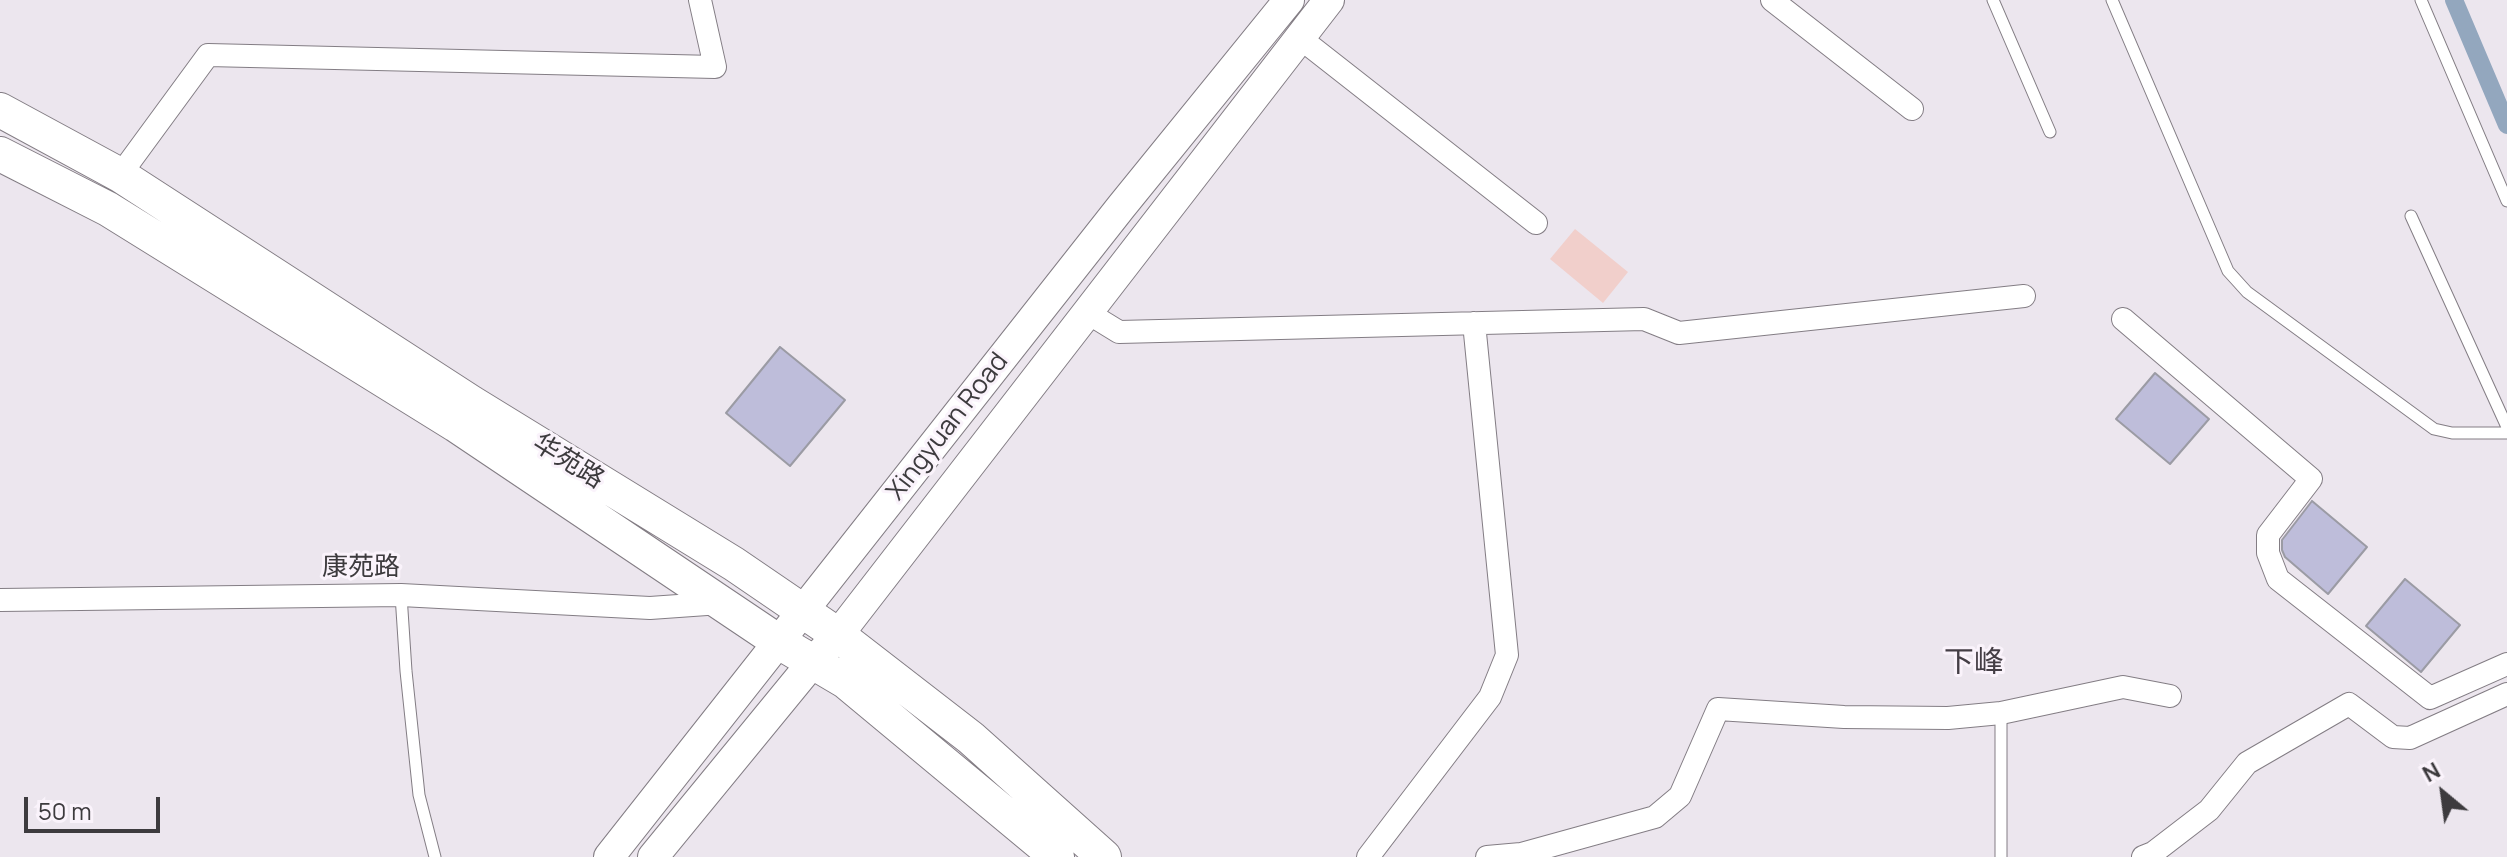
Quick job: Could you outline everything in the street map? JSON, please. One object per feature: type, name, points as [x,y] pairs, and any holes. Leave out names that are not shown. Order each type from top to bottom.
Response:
[{"type":"main road","name":"Xingyuan Road","points":[[609,857],[1121,207],[1289,0]]},
{"type":"main road","name":"Xingyuan Road","points":[[653,857],[838,635],[1329,0]]},
{"type":"main road","name":"华苑路","points":[[0,110],[120,175],[472,403],[734,564],[838,635],[971,738],[1104,857]]},
{"type":"main road","name":"华苑路","points":[[0,154],[108,209],[429,408],[779,642],[857,690],[1057,857]]},
{"type":"street","points":[[120,175],[208,55],[715,67],[700,0]]},
{"type":"street","points":[[1772,0],[1912,109]]},
{"type":"street","points":[[1300,38],[1536,223]]},
{"type":"street","points":[[1088,313],[1119,332],[1644,319],[1679,333],[2024,296]]},
{"type":"street","points":[[2123,319],[2311,479],[2268,535],[2268,553],[2278,579],[2430,698],[2507,664]]},
{"type":"street","points":[[1368,857],[1490,697],[1507,655],[1474,323]]},
{"type":"street","name":"康苑路","points":[[0,600],[401,595],[650,608],[722,603]]},
{"type":"street","points":[[1487,857],[1521,855],[1655,817],[1680,796],[1718,709],[1844,717],[1948,718],[2001,713],[2123,687],[2170,696]]},
{"type":"street","points":[[2143,857],[2153,853],[2209,810],[2247,763],[2349,704],[2393,737],[2410,738],[2507,694]]},
{"type":"lane","points":[[1993,0],[2050,132]]},
{"type":"lane","points":[[2112,0],[2228,271],[2247,292],[2434,429],[2452,433],[2507,433]]},
{"type":"lane","points":[[2421,0],[2507,201]]},
{"type":"lane","points":[[2411,216],[2507,427]]},
{"type":"lane","points":[[401,595],[419,795],[435,857]]},
{"type":"lane","points":[[2001,713],[2001,857]]},
{"type":"shaded area","points":[[1575,229],[1628,272],[1603,303],[1550,259]]},
{"type":"building","points":[[780,347],[845,400],[790,466],[726,413]]},
{"type":"building","points":[[2155,373],[2209,419],[2170,464],[2116,419]]},
{"type":"building","points":[[2312,501],[2367,547],[2328,594],[2285,557],[2282,550],[2282,540]]},
{"type":"building","points":[[2405,579],[2460,625],[2421,672],[2366,626]]},
{"type":"waterway","points":[[2454,0],[2507,125]]},
{"type":"district","name":"下峰","points":[[1974,664]]}]
